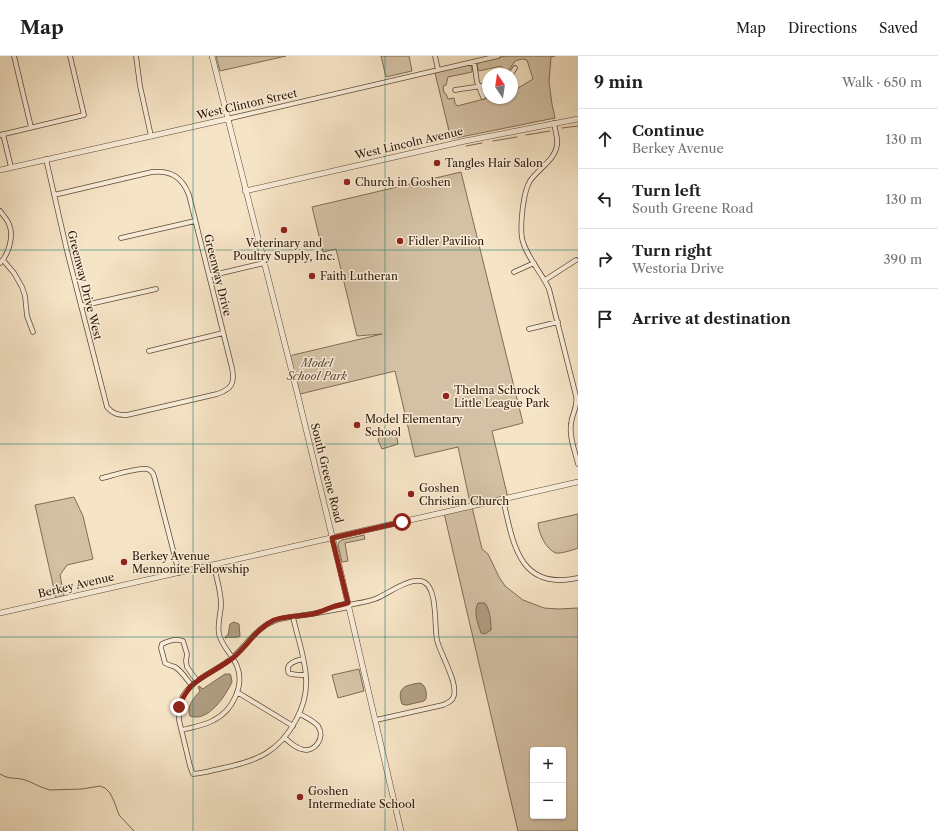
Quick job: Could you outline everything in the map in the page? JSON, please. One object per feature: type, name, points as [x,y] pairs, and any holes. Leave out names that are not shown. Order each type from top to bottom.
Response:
[{"type":"street","points":[[14,56],[31,127]]},
{"type":"street","points":[[11,167],[1,134],[84,115],[70,56]]},
{"type":"street","points":[[136,56],[141,90],[151,136]]},
{"type":"street","name":"South Greene Road","points":[[212,56],[349,605],[401,831]]},
{"type":"street","points":[[435,56],[438,70]]},
{"type":"street","name":"West Clinton Street","points":[[0,170],[498,56]]},
{"type":"street","points":[[474,62],[477,82],[482,94]]},
{"type":"street","points":[[455,90],[482,86]]},
{"type":"street","name":"West Lincoln Avenue","points":[[246,191],[486,136],[578,119]]},
{"type":"street","points":[[554,123],[557,139],[555,153],[530,181],[524,196],[522,239],[525,247],[550,289],[577,400],[570,429],[578,464]]},
{"type":"street","name":"Greenway Drive West","points":[[46,159],[107,407],[112,412],[120,415],[127,415],[217,394],[226,391],[231,386]]},
{"type":"street","name":"Greenway Drive","points":[[54,195],[152,172],[173,174],[184,184],[187,189],[223,333],[233,376],[231,386]]},
{"type":"street","points":[[0,211],[6,218],[10,233],[8,251],[1,262],[17,276],[26,300],[27,316],[33,332]]},
{"type":"street","points":[[121,238],[195,221]]},
{"type":"street","points":[[545,280],[576,260]]},
{"type":"street","points":[[209,276],[264,262]]},
{"type":"street","points":[[514,272],[534,263]]},
{"type":"street","points":[[81,306],[156,289]]},
{"type":"street","points":[[529,329],[558,322]]},
{"type":"street","points":[[149,350],[223,333]]},
{"type":"street","points":[[102,478],[142,468],[152,472],[179,573]]},
{"type":"street","name":"Berkey Avenue","points":[[0,613],[578,482]]},
{"type":"street","points":[[503,500],[514,542],[527,568],[548,579],[562,581],[578,578]]},
{"type":"street","points":[[182,730],[205,724],[219,718],[232,704],[239,686],[237,666],[223,646],[218,630],[221,604],[214,565]]},
{"type":"street","points":[[293,617],[306,675],[306,687],[302,708],[293,726],[285,738],[268,753],[240,764],[193,774],[179,720],[179,707],[183,697],[197,681],[232,658],[265,625],[280,619],[334,610],[374,599],[398,586],[416,582],[425,583],[430,589],[434,604],[436,615],[436,637],[440,651],[451,674],[454,692],[452,700],[443,705],[376,720]]},
{"type":"street","points":[[192,686],[178,670],[165,663],[161,648],[162,644],[177,640],[183,641],[187,667],[197,681]]},
{"type":"street","points":[[303,658],[290,664],[288,670],[289,673],[306,675]]},
{"type":"street","points":[[237,692],[293,726]]},
{"type":"street","points":[[285,738],[300,749],[308,750],[314,748],[318,743],[321,738],[318,726],[300,714]]},
{"type":"green space","points":[[216,56],[286,56],[220,71]]},
{"type":"green space","points":[[381,56],[409,56],[412,71],[386,77]]},
{"type":"green space","points":[[506,56],[555,56],[551,57],[549,82],[555,118],[451,139],[435,73],[470,64],[472,72],[448,77],[446,85],[443,86],[444,93],[448,99],[454,98],[457,106],[482,100],[482,104],[518,104],[518,88],[533,79],[527,60],[522,59],[515,61],[510,68],[502,68],[501,66],[482,68],[482,70],[479,71],[477,66],[479,62]]},
{"type":"green space","name":"Model School Park","points":[[461,172],[523,423],[492,431],[508,498],[472,507],[482,549],[488,554],[505,586],[523,600],[544,608],[578,608],[578,831],[518,831],[444,513],[471,507],[458,447],[415,457],[395,371],[300,394],[290,357],[293,355],[382,334],[357,336],[336,249],[323,252],[312,207]]},
{"type":"green space","points":[[396,432],[398,444],[382,449],[378,440],[380,436]]},
{"type":"green space","points":[[74,497],[83,516],[93,559],[67,565],[60,575],[64,596],[56,598],[35,505]]},
{"type":"green space","points":[[578,514],[578,548],[560,553],[552,551],[543,540],[539,531],[538,523]]},
{"type":"green space","points":[[364,535],[365,539],[345,543],[348,561],[342,562],[338,545],[339,542]]},
{"type":"green space","points":[[359,669],[364,691],[338,698],[332,675]]},
{"type":"shaded area","points":[[478,603],[485,603],[489,612],[491,630],[485,634],[481,633],[476,618]]},
{"type":"shaded area","points":[[234,622],[239,624],[240,636],[225,638],[228,635],[230,624]]},
{"type":"shaded area","points":[[225,674],[230,674],[232,682],[216,706],[210,712],[203,715],[197,717],[190,716],[190,706],[193,699],[200,691],[198,687],[199,686],[203,689]]},
{"type":"shaded area","points":[[420,683],[426,690],[426,699],[424,701],[407,705],[402,704],[400,698],[401,690],[407,686]]},
{"type":"waterway","points":[[562,128],[578,126]]},
{"type":"waterway","points":[[526,135],[550,131]]},
{"type":"waterway","points":[[493,141],[517,137]]},
{"type":"waterway","points":[[466,146],[482,143]]},
{"type":"waterway","points":[[0,774],[6,777],[22,779],[50,790],[82,789],[100,786],[105,788],[110,793],[119,815],[134,831]]},
{"type":"place","name":"Tangles Hair Salon","points":[[437,163]]},
{"type":"place","name":"Church in Goshen","points":[[347,182]]},
{"type":"place","name":"Veterinary and Poultry Supply, Inc.","points":[[284,230]]},
{"type":"place","name":"Fidler Pavilion","points":[[400,241]]},
{"type":"place","name":"Faith Lutheran","points":[[312,276]]},
{"type":"place","name":"Thelma Schrock Little League Park","points":[[446,396]]},
{"type":"place","name":"Model Elementary School","points":[[357,425]]},
{"type":"place","name":"Goshen Christian Church","points":[[411,494]]},
{"type":"place","name":"Berkey Avenue Mennonite Fellowship","points":[[124,562]]},
{"type":"place","name":"Goshen Intermediate School","points":[[300,797]]},
{"type":"route","points":[[179,707],[183,697],[197,681],[232,658],[265,625],[274,620],[322,612],[332,607],[348,603],[332,538],[402,522]]}]
